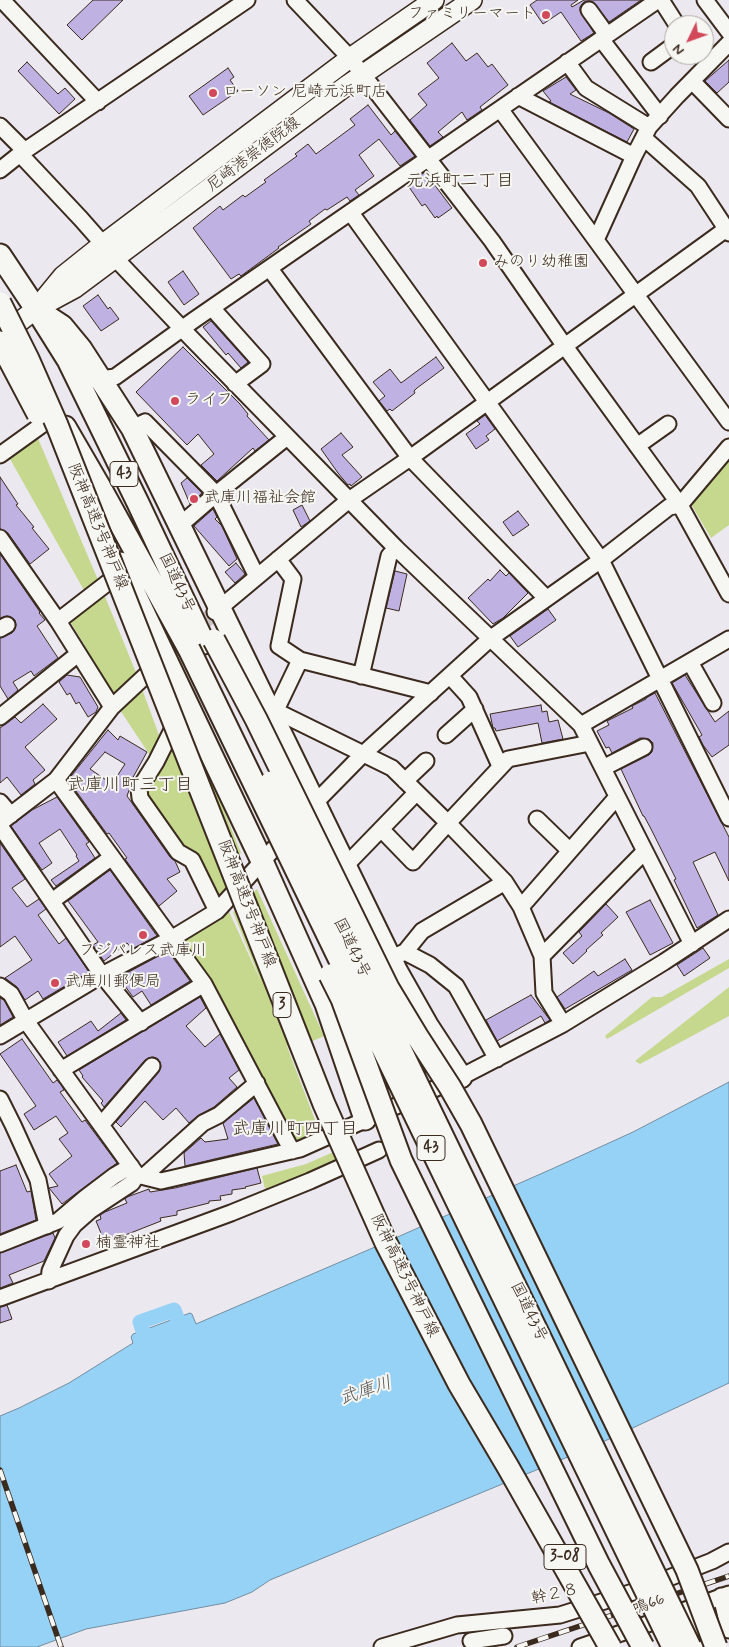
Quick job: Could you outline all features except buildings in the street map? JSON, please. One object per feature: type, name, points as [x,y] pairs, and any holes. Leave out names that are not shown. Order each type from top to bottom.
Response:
[{"type":"highway","name":"国道43号","points":[[0,255],[68,360],[163,555],[187,650],[673,1647]]},
{"type":"highway","name":"阪神高速3号神戸線","points":[[0,303],[28,359],[57,425],[324,1104],[386,1243],[459,1384],[508,1467],[608,1647]]},
{"type":"highway","points":[[36,309],[62,326],[101,379],[132,428],[180,526],[217,610],[272,714],[314,803],[345,863],[398,955],[446,1055],[461,1077]]},
{"type":"highway","name":"国道43号","points":[[2,332],[101,489],[134,569],[187,650],[690,1647]]},
{"type":"highway","points":[[2,332],[134,569]]},
{"type":"highway","name":"阪神高速3号神戸線","points":[[2,332],[114,572],[323,1108],[384,1244],[456,1384],[608,1647]]},
{"type":"highway","points":[[187,650],[186,700],[262,861],[326,1004],[365,1119]]},
{"type":"highway","points":[[187,650],[217,739],[342,999],[401,1160],[594,1556],[643,1637]]},
{"type":"highway","points":[[187,650],[256,719],[388,988],[471,1124],[687,1570],[716,1647]]},
{"type":"highway","name":"3-08","points":[[508,1467],[622,1647]]},
{"type":"main road","name":"尼崎港崇徳院線","points":[[36,309],[63,276],[103,244],[350,58],[434,0]]},
{"type":"main road","name":"尼崎港崇徳院線","points":[[2,332],[36,309],[69,292],[346,86],[472,0]]},
{"type":"street","points":[[2,0],[98,102]]},
{"type":"street","points":[[0,170],[22,153],[247,0]]},
{"type":"street","points":[[295,0],[364,74],[492,241],[564,345],[680,505],[729,594]]},
{"type":"street","points":[[101,379],[115,377],[567,62],[660,0],[670,15]]},
{"type":"street","points":[[705,0],[729,32]]},
{"type":"street","points":[[217,610],[349,500],[728,229],[698,186],[651,127],[589,10]]},
{"type":"street","points":[[596,240],[634,156],[651,127],[677,96],[729,42]]},
{"type":"street","points":[[651,62],[664,52]]},
{"type":"street","points":[[567,62],[586,88],[651,127]]},
{"type":"street","points":[[692,81],[729,120]]},
{"type":"street","points":[[518,96],[634,156]]},
{"type":"street","points":[[500,109],[729,422]]},
{"type":"street","points":[[0,126],[103,244]]},
{"type":"street","points":[[351,213],[601,560],[662,679],[729,818]]},
{"type":"street","points":[[115,258],[396,548],[581,725],[692,944]]},
{"type":"street","points":[[270,269],[410,458],[546,598]]},
{"type":"street","points":[[212,308],[262,364],[236,384]]},
{"type":"street","points":[[0,455],[50,419]]},
{"type":"street","points":[[132,428],[145,422],[216,494],[257,577]]},
{"type":"street","points":[[637,446],[668,424]]},
{"type":"street","points":[[180,526],[216,494],[287,437]]},
{"type":"street","points":[[0,1036],[102,975],[171,939],[217,912],[314,803],[362,755],[491,638],[601,560],[669,507],[680,505],[729,447]]},
{"type":"street","points":[[0,538],[58,621],[112,707]]},
{"type":"street","points":[[361,676],[389,556],[396,548]]},
{"type":"street","points":[[278,559],[293,579],[279,646],[300,660],[431,693]]},
{"type":"street","points":[[58,621],[134,569]]},
{"type":"street","points":[[581,725],[729,639]]},
{"type":"street","points":[[4,821],[56,780],[112,707],[187,650]]},
{"type":"street","points":[[2,712],[78,654]]},
{"type":"street","points":[[272,714],[277,708],[300,660]]},
{"type":"street","points":[[690,662],[713,703]]},
{"type":"street","points":[[450,676],[469,697],[500,766]]},
{"type":"street","points":[[186,700],[156,762],[139,789],[140,798],[178,852],[192,860],[217,912]]},
{"type":"street","points":[[446,735],[475,709]]},
{"type":"street","points":[[272,714],[282,714],[362,755],[392,768],[504,882],[521,907],[542,956],[544,993],[563,1024]]},
{"type":"street","points":[[381,829],[414,862],[508,759],[590,743]]},
{"type":"street","points":[[603,768],[644,748]]},
{"type":"street","points":[[404,781],[426,761]]},
{"type":"street","points":[[56,780],[204,984],[292,1151]]},
{"type":"street","points":[[345,863],[352,859],[416,793]]},
{"type":"street","points":[[521,907],[569,850],[618,797]]},
{"type":"street","points":[[0,802],[4,821],[52,901],[102,975],[141,1023]]},
{"type":"street","points":[[537,819],[569,850]]},
{"type":"street","points":[[542,956],[645,851]]},
{"type":"street","points":[[52,901],[112,857]]},
{"type":"street","points":[[497,1059],[456,986],[430,965],[398,955],[422,931],[504,882]]},
{"type":"street","points":[[0,986],[10,994],[26,1020],[137,1172],[161,1181],[292,1151],[461,1077],[563,1024],[692,944],[729,918]]},
{"type":"street","points":[[62,1070],[204,984]]},
{"type":"street","points":[[356,1093],[446,1055]]},
{"type":"street","points":[[101,1125],[152,1066]]},
{"type":"street","points":[[0,1244],[58,1221],[84,1198],[114,1176],[137,1172],[203,1123],[218,1115],[257,1083]]},
{"type":"street","points":[[0,1099],[38,1180],[47,1226]]},
{"type":"street","points":[[0,1298],[231,1213],[379,1150]]},
{"type":"street","points":[[49,1281],[50,1271],[66,1236],[74,1225],[132,1183],[137,1172]]},
{"type":"street","name":"幹２８","points":[[382,1647],[457,1625],[560,1615],[633,1592],[712,1561],[729,1552]]},
{"type":"street","points":[[725,1595],[729,1630]]},
{"type":"street","name":"鳴66","points":[[580,1647],[643,1637],[688,1609],[725,1595]]},
{"type":"street","points":[[688,1609],[705,1647]]},
{"type":"street","points":[[643,1637],[654,1647]]},
{"type":"street","points":[[471,1641],[506,1641]]},
{"type":"green space","points":[[37,436],[98,580],[85,592],[10,459]]},
{"type":"green space","points":[[729,461],[729,525],[711,538],[691,504]]},
{"type":"green space","points":[[104,594],[137,675],[114,695],[70,621]]},
{"type":"green space","points":[[142,689],[159,735],[151,757],[118,707]]},
{"type":"green space","points":[[171,747],[178,765],[202,755],[241,853],[222,876],[228,893],[218,901],[182,850],[143,789]]},
{"type":"green space","points":[[257,889],[324,1036],[290,1051],[286,1044],[320,1133],[294,1143],[177,942],[227,907],[262,984],[233,912]]},
{"type":"green space","points":[[729,959],[729,968],[607,1039],[605,1036],[652,997],[662,997]]},
{"type":"green space","points":[[729,987],[729,1016],[640,1064],[635,1061]]},
{"type":"green space","points":[[352,1144],[357,1153],[265,1189],[262,1176],[306,1164]]},
{"type":"water","name":"武庫川","points":[[729,1082],[729,1383],[592,1447],[270,1580],[252,1592],[225,1603],[86,1629],[37,1647],[0,1647],[0,1416],[69,1383],[133,1343],[131,1337],[133,1334],[190,1313],[196,1324],[554,1168],[633,1132]]},
{"type":"waterway","points":[[143,1331],[140,1322],[174,1310],[177,1318]]},
{"type":"tunnel","points":[[169,654],[215,612]]},
{"type":"railway","points":[[0,1470],[61,1647]]},
{"type":"railway","points":[[517,1647],[729,1576]]},
{"type":"place","name":"ファミリーマート","points":[[546,15]]},
{"type":"place","name":"ローソン 尼崎元浜町店","points":[[213,93]]},
{"type":"place","name":"みのり幼稚園","points":[[483,263]]},
{"type":"place","name":"ライフ","points":[[175,401]]},
{"type":"place","name":"武庫川福祉会館","points":[[194,499]]},
{"type":"place","name":"フジパレス武庫川","points":[[143,935]]},
{"type":"place","name":"武庫川郵便局","points":[[55,983]]},
{"type":"place","name":"楠霊神社","points":[[86,1244]]},
{"type":"district","name":"元浜町二丁目","points":[[460,182]]},
{"type":"district","name":"武庫川町三丁目","points":[[130,786]]},
{"type":"district","name":"武庫川町四丁目","points":[[295,1130]]}]
